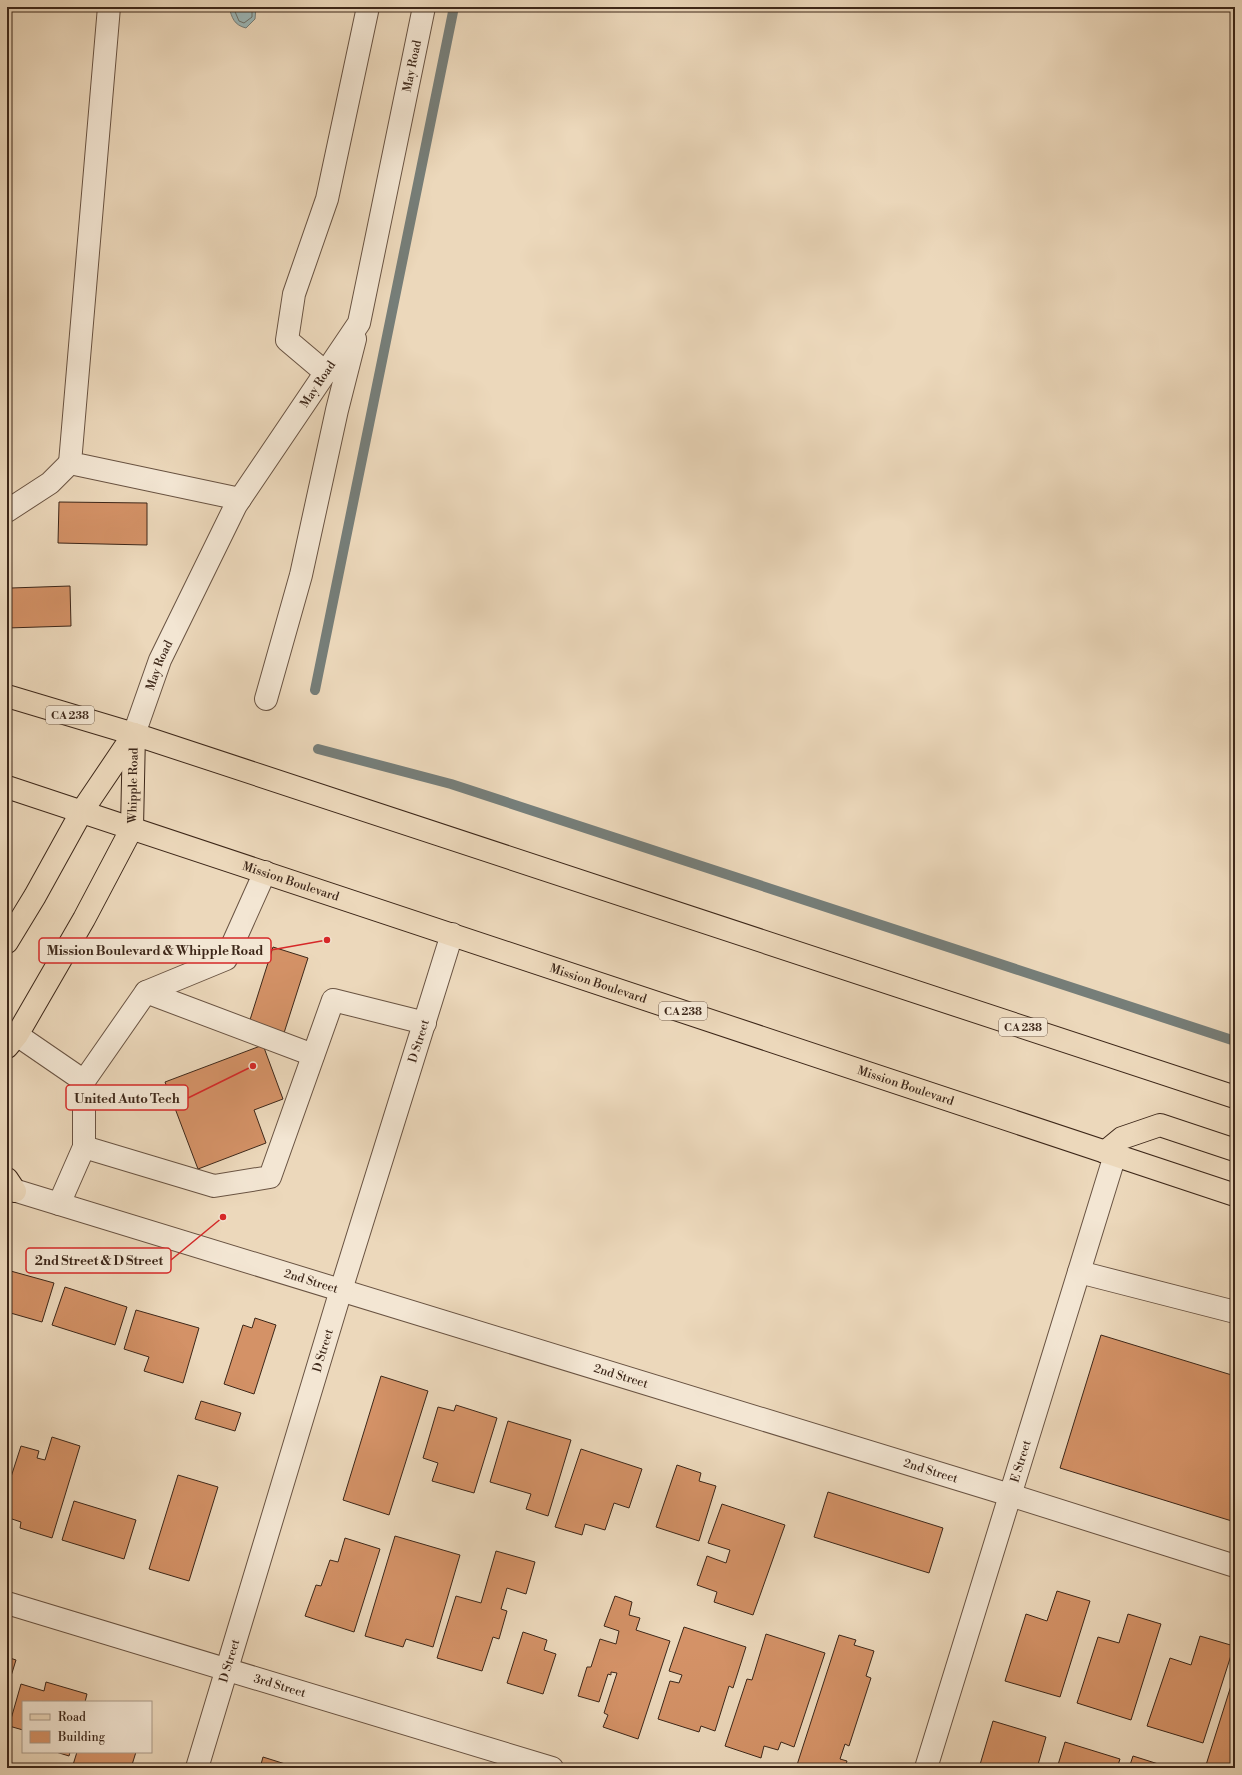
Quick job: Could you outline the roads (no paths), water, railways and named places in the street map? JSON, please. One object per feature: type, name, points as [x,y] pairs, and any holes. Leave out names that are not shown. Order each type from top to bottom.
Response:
[{"type":"main road","name":"CA 238","points":[[7,696],[134,734],[1235,1097]]},
{"type":"main road","name":"Whipple Road","points":[[7,942],[36,896],[82,811],[134,734]]},
{"type":"main road","name":"Whipple Road","points":[[12,1041],[84,919],[132,828],[134,734]]},
{"type":"main road","name":"Mission Boulevard","points":[[7,787],[1235,1195]]},
{"type":"main road","points":[[1110,1154],[1122,1138],[1160,1125],[1235,1150]]},
{"type":"street","points":[[7,511],[50,483],[70,463],[109,7]]},
{"type":"street","points":[[326,373],[287,340],[294,294],[327,199],[368,7]]},
{"type":"street","name":"May Road","points":[[134,734],[160,660],[240,499],[359,323],[424,7]]},
{"type":"street","points":[[266,699],[301,575],[337,410],[359,323]]},
{"type":"street","points":[[70,463],[240,499]]},
{"type":"street","points":[[59,1204],[84,1147],[84,1081],[146,992],[226,959],[264,872]]},
{"type":"street","name":"D Street","points":[[197,1768],[341,1290],[452,934]]},
{"type":"street","points":[[146,992],[313,1055]]},
{"type":"street","points":[[84,1147],[214,1186],[270,1177],[333,1000],[425,1023]]},
{"type":"street","points":[[12,1041],[84,1081]]},
{"type":"street","name":"E Street","points":[[926,1768],[1079,1272],[1110,1154]]},
{"type":"street","name":"2nd Street","points":[[10,1186],[59,1204],[1010,1495],[1235,1566]]},
{"type":"street","points":[[1079,1272],[1235,1312]]},
{"type":"street","name":"3rd Street","points":[[7,1603],[552,1768]]},
{"type":"water","points":[[229,7],[256,7],[255,19],[246,28],[242,27],[234,20]]},
{"type":"waterway","points":[[315,690],[454,7]]},
{"type":"waterway","points":[[318,749],[451,784],[1235,1041]]},
{"type":"place","name":"Mission Boulevard & Whipple Road","points":[[327,940]]},
{"type":"place","name":"United Auto Tech","points":[[253,1066]]},
{"type":"place","name":"2nd Street & D Street","points":[[223,1217]]}]
